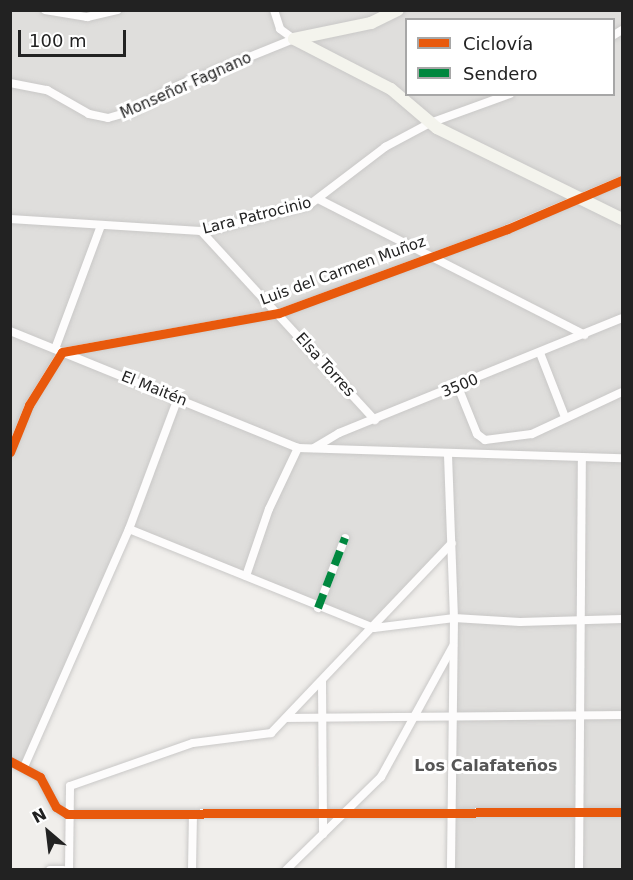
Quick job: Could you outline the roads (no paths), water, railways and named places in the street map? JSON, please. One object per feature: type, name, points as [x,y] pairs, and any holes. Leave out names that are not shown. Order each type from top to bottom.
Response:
[{"type":"street","points":[[45,10],[87,16],[117,10]]},
{"type":"street","points":[[285,10],[275,15],[280,29],[294,39],[391,89],[430,123],[622,219]]},
{"type":"street","name":"Monseñor Fagnano","points":[[10,83],[47,90],[89,114],[108,118],[133,111],[175,87],[294,39],[370,23],[398,10]]},
{"type":"street","name":"Lara Patrocinio","points":[[10,219],[201,231],[320,200],[373,154],[430,123],[504,96]]},
{"type":"street","name":"Luis del Carmen Muñoz","points":[[59,351],[279,313],[581,199],[622,180]]},
{"type":"street","points":[[320,200],[585,335]]},
{"type":"street","points":[[10,452],[29,405],[59,351],[101,225]]},
{"type":"street","name":"Elsa Torres","points":[[201,231],[279,313],[375,420]]},
{"type":"street","name":"3500","points":[[298,448],[314,448],[328,438],[458,387],[622,318]]},
{"type":"street","name":"El Maitén","points":[[10,331],[298,448]]},
{"type":"street","points":[[540,353],[565,417]]},
{"type":"street","points":[[458,387],[479,438],[522,437],[622,392]]},
{"type":"street","points":[[24,767],[129,529],[178,398]]},
{"type":"street","points":[[522,437],[522,455]]},
{"type":"street","points":[[246,576],[269,509],[298,448]]},
{"type":"street","points":[[314,448],[448,455],[622,458]]},
{"type":"street","points":[[448,455],[454,618],[451,870]]},
{"type":"street","points":[[579,870],[582,458]]},
{"type":"street","points":[[129,529],[318,608],[374,628],[454,618],[520,622],[622,619]]},
{"type":"street","points":[[318,608],[345,538]]},
{"type":"street","points":[[69,870],[69,790],[73,784],[193,743],[264,736],[287,718],[452,543]]},
{"type":"street","points":[[286,870],[381,777],[453,645]]},
{"type":"street","points":[[322,681],[323,834]]},
{"type":"street","points":[[287,718],[622,715]]},
{"type":"street","points":[[10,761],[40,777],[57,807],[69,814],[622,812]]},
{"type":"street","points":[[192,870],[193,814]]},
{"type":"street","points":[[50,870],[63,870]]},
{"type":"district","name":"Los Calafateños","points":[[486,766]]}]
